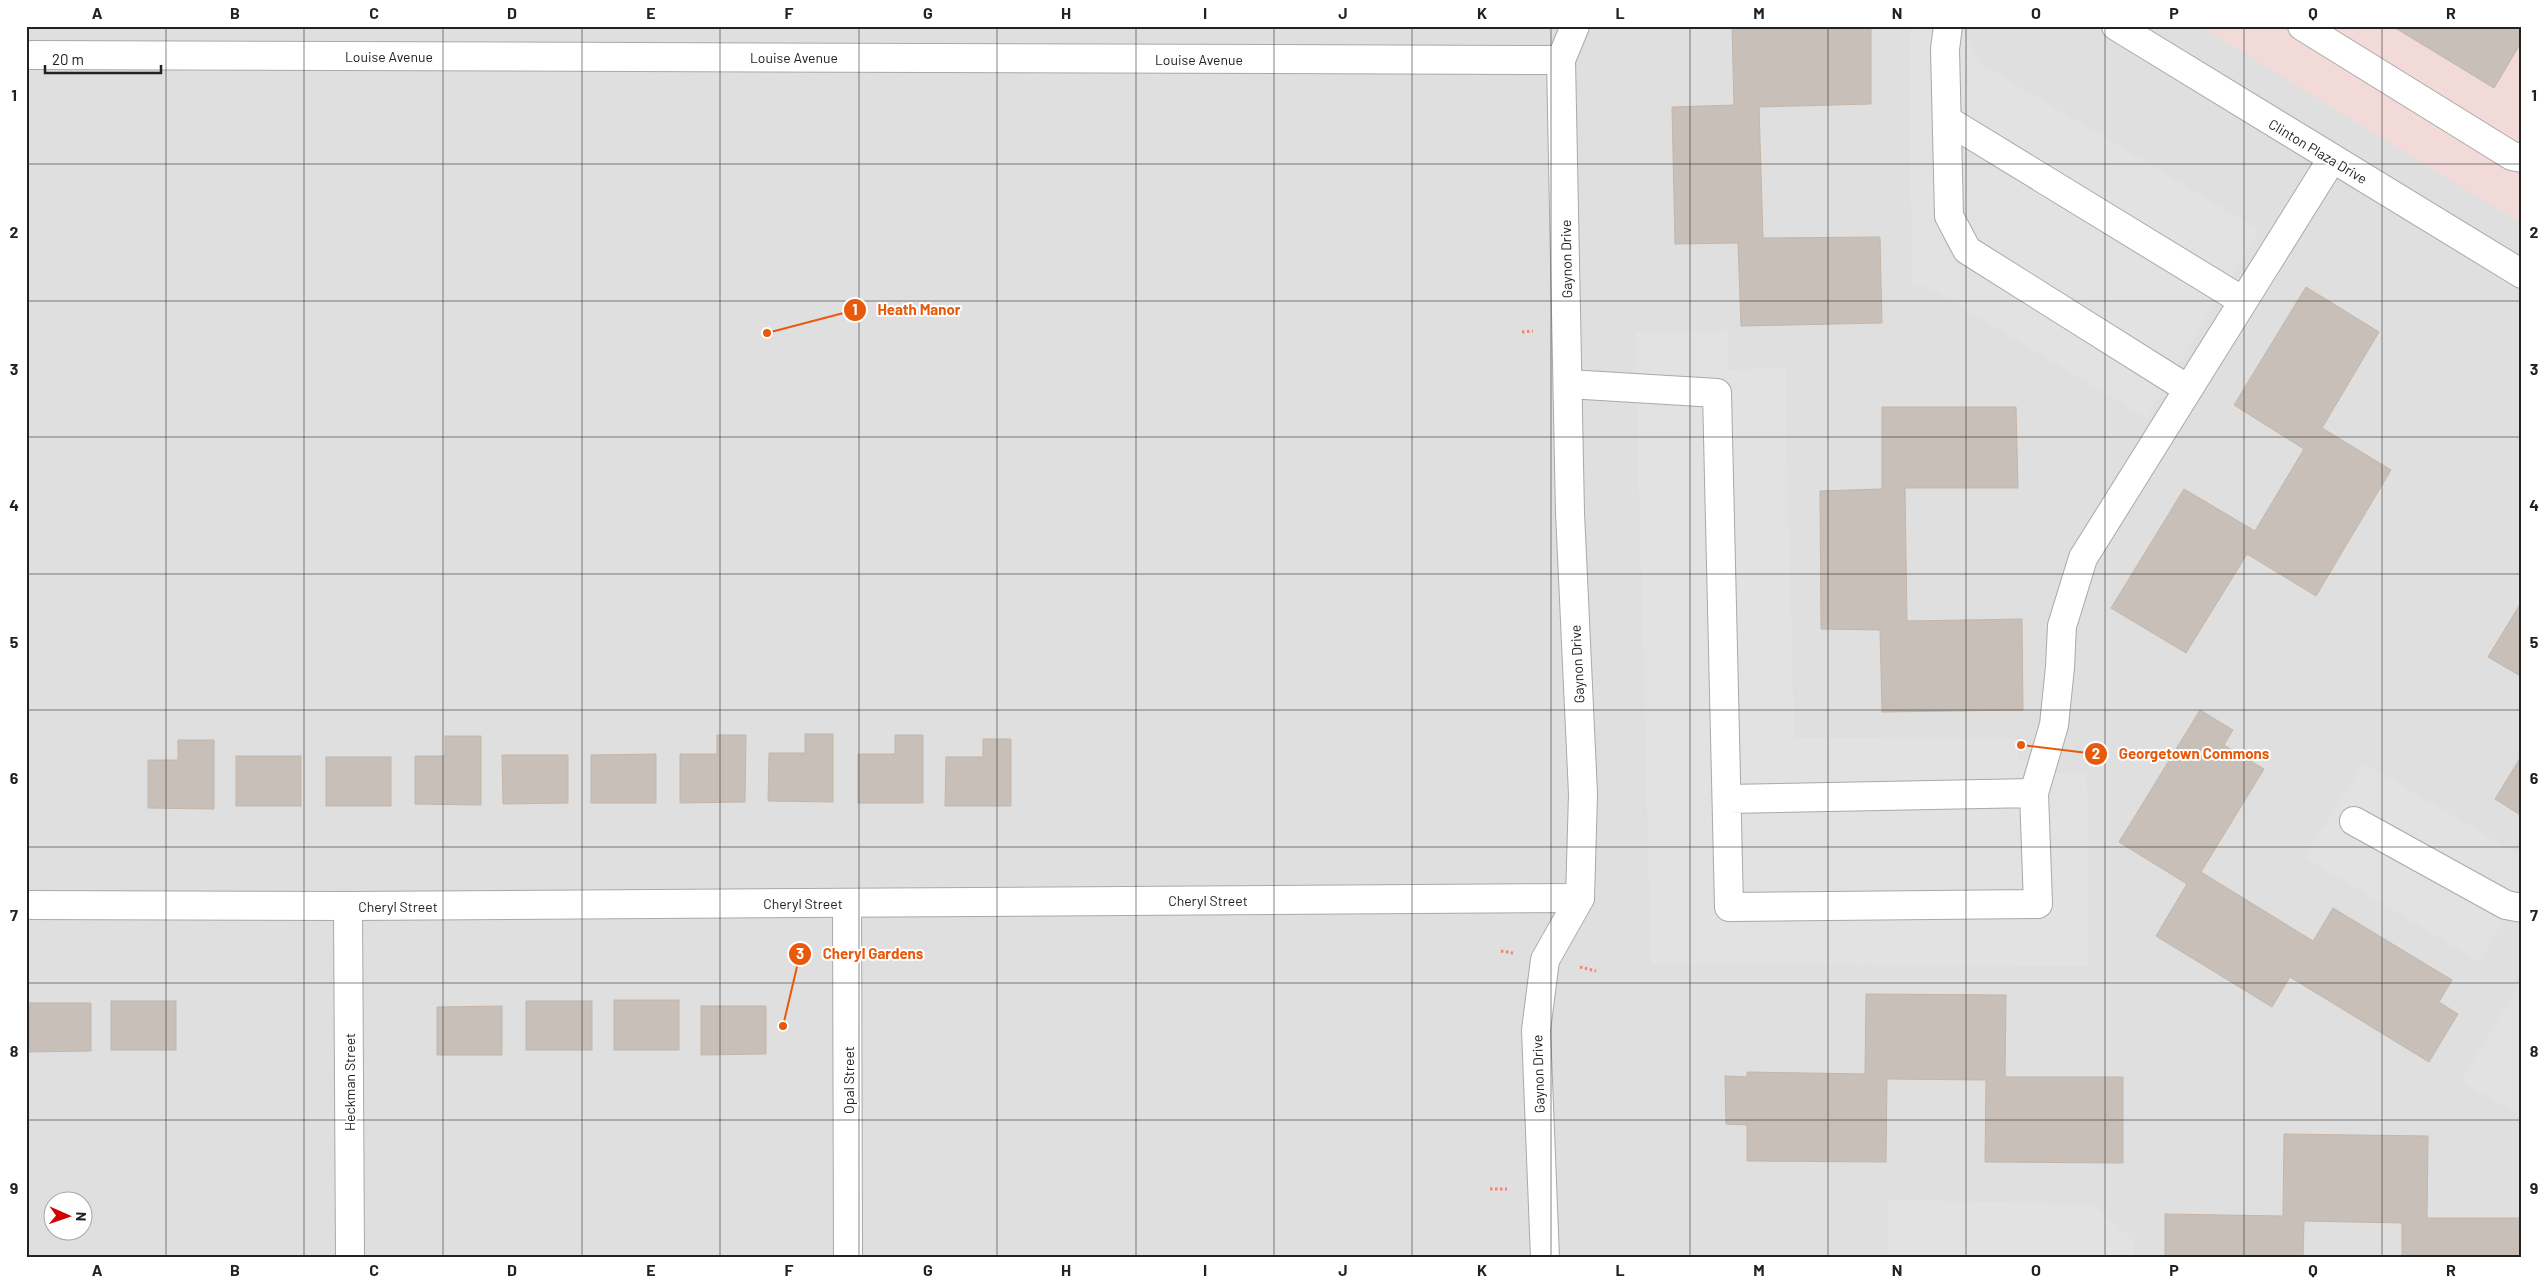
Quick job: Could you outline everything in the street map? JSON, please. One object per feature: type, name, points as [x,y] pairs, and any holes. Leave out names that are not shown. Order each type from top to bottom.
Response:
[{"type":"street","points":[[1561,60],[1575,26]]},
{"type":"street","points":[[1948,26],[1945,50],[1949,216],[1967,250],[2188,389]]},
{"type":"street","name":"Clinton Plaza Drive","points":[[2116,26],[2522,274]]},
{"type":"street","points":[[2302,26],[2512,156],[2522,158]]},
{"type":"street","name":"Louise Avenue","points":[[26,55],[1561,60]]},
{"type":"street","name":"Gaynon Drive","points":[[1545,1258],[1536,1030],[1545,960],[1580,898],[1583,794],[1570,513],[1561,60]]},
{"type":"street","points":[[1946,120],[2243,301]]},
{"type":"street","points":[[1568,384],[1717,393],[1730,907],[2038,904],[2034,793],[2054,725],[2062,626],[2083,558],[2332,159]]},
{"type":"street","points":[[1728,798],[2034,793]]},
{"type":"street","points":[[2354,821],[2506,905],[2522,908]]},
{"type":"street","name":"Cheryl Street","points":[[26,905],[348,906],[1580,898]]},
{"type":"street","name":"Opal Street","points":[[847,903],[848,1258]]},
{"type":"street","name":"Heckman Street","points":[[348,906],[350,1258]]},
{"type":"shaded area","points":[[26,26],[2209,26],[2522,220],[2522,1258],[26,1258]]},
{"type":"shaded area","points":[[1909,26],[1961,26],[1978,62],[2259,230],[2146,418],[1925,285],[1912,285]]},
{"type":"shaded area","points":[[2200,26],[2522,26],[2522,224]]},
{"type":"shaded area","points":[[1729,331],[1727,370],[1785,368],[1794,738],[2018,739],[2018,759],[2058,773],[2087,774],[2089,966],[1651,964],[1635,332]]},
{"type":"shaded area","points":[[2364,763],[2522,857],[2522,887],[2480,962],[2304,857]]},
{"type":"shaded area","points":[[2522,979],[2522,1117],[2461,1081]]},
{"type":"shaded area","points":[[1888,1200],[2095,1204],[2133,1241],[2133,1258],[1888,1258]]},
{"type":"building","points":[[1732,26],[1871,26],[1871,104],[1759,107],[1763,238],[1880,237],[1882,323],[1741,326],[1738,243],[1675,244],[1672,107],[1734,105]]},
{"type":"building","points":[[2392,26],[2522,26],[2522,41],[2494,88]]},
{"type":"building","points":[[2306,287],[2379,332],[2322,428],[2391,470],[2316,596],[2247,554],[2186,653],[2111,608],[2184,489],[2255,531],[2304,449],[2234,405]]},
{"type":"building","points":[[1882,407],[2016,407],[2018,488],[1905,488],[1907,621],[2022,619],[2023,710],[1882,712],[1880,630],[1821,629],[1820,491],[1882,489]]},
{"type":"building","points":[[2522,601],[2522,677],[2488,657]]},
{"type":"building","points":[[2200,710],[2233,730],[2224,745],[2264,769],[2201,872],[2313,941],[2333,908],[2452,980],[2439,1002],[2458,1014],[2429,1062],[2290,977],[2272,1007],[2156,936],[2187,884],[2119,842]]},
{"type":"building","points":[[805,734],[833,734],[833,802],[768,801],[769,753],[805,753]]},
{"type":"building","points":[[717,735],[746,735],[745,802],[680,803],[680,754],[717,754]]},
{"type":"building","points":[[895,735],[923,735],[923,803],[858,803],[858,754],[895,754]]},
{"type":"building","points":[[445,736],[481,736],[481,805],[415,804],[415,756],[445,756]]},
{"type":"building","points":[[983,739],[1011,739],[1011,806],[945,806],[946,757],[983,757]]},
{"type":"building","points":[[178,740],[214,740],[214,809],[148,808],[148,760],[178,760]]},
{"type":"building","points":[[656,754],[656,803],[591,803],[591,755]]},
{"type":"building","points":[[502,755],[568,755],[568,803],[503,804]]},
{"type":"building","points":[[2522,755],[2522,816],[2495,799]]},
{"type":"building","points":[[236,756],[301,756],[301,806],[236,806]]},
{"type":"building","points":[[326,757],[391,757],[391,806],[326,806]]},
{"type":"building","points":[[1866,994],[2006,995],[2005,1077],[2123,1077],[2123,1163],[1985,1162],[1986,1080],[1887,1079],[1886,1162],[1747,1161],[1747,1125],[1726,1124],[1725,1076],[1747,1077],[1747,1072],[1865,1074]]},
{"type":"building","points":[[614,1000],[679,1000],[679,1050],[614,1050]]},
{"type":"building","points":[[111,1001],[176,1001],[176,1050],[111,1050]]},
{"type":"building","points":[[526,1001],[592,1001],[592,1050],[526,1050]]},
{"type":"building","points":[[26,1003],[91,1003],[91,1051],[26,1052]]},
{"type":"building","points":[[502,1006],[502,1055],[437,1055],[437,1007]]},
{"type":"building","points":[[701,1006],[766,1006],[766,1054],[701,1055]]},
{"type":"building","points":[[2284,1134],[2428,1136],[2427,1218],[2522,1218],[2522,1258],[2402,1258],[2402,1223],[2304,1221],[2303,1258],[2165,1258],[2165,1214],[2283,1216]]},
{"type":"building","points":[[1759,1257],[1844,1257],[1759,1258]]},
{"type":"place","name":"Heath Manor","points":[[767,333]]},
{"type":"place","name":"Georgetown Commons","points":[[2021,745]]},
{"type":"place","name":"Cheryl Gardens","points":[[783,1026]]}]
